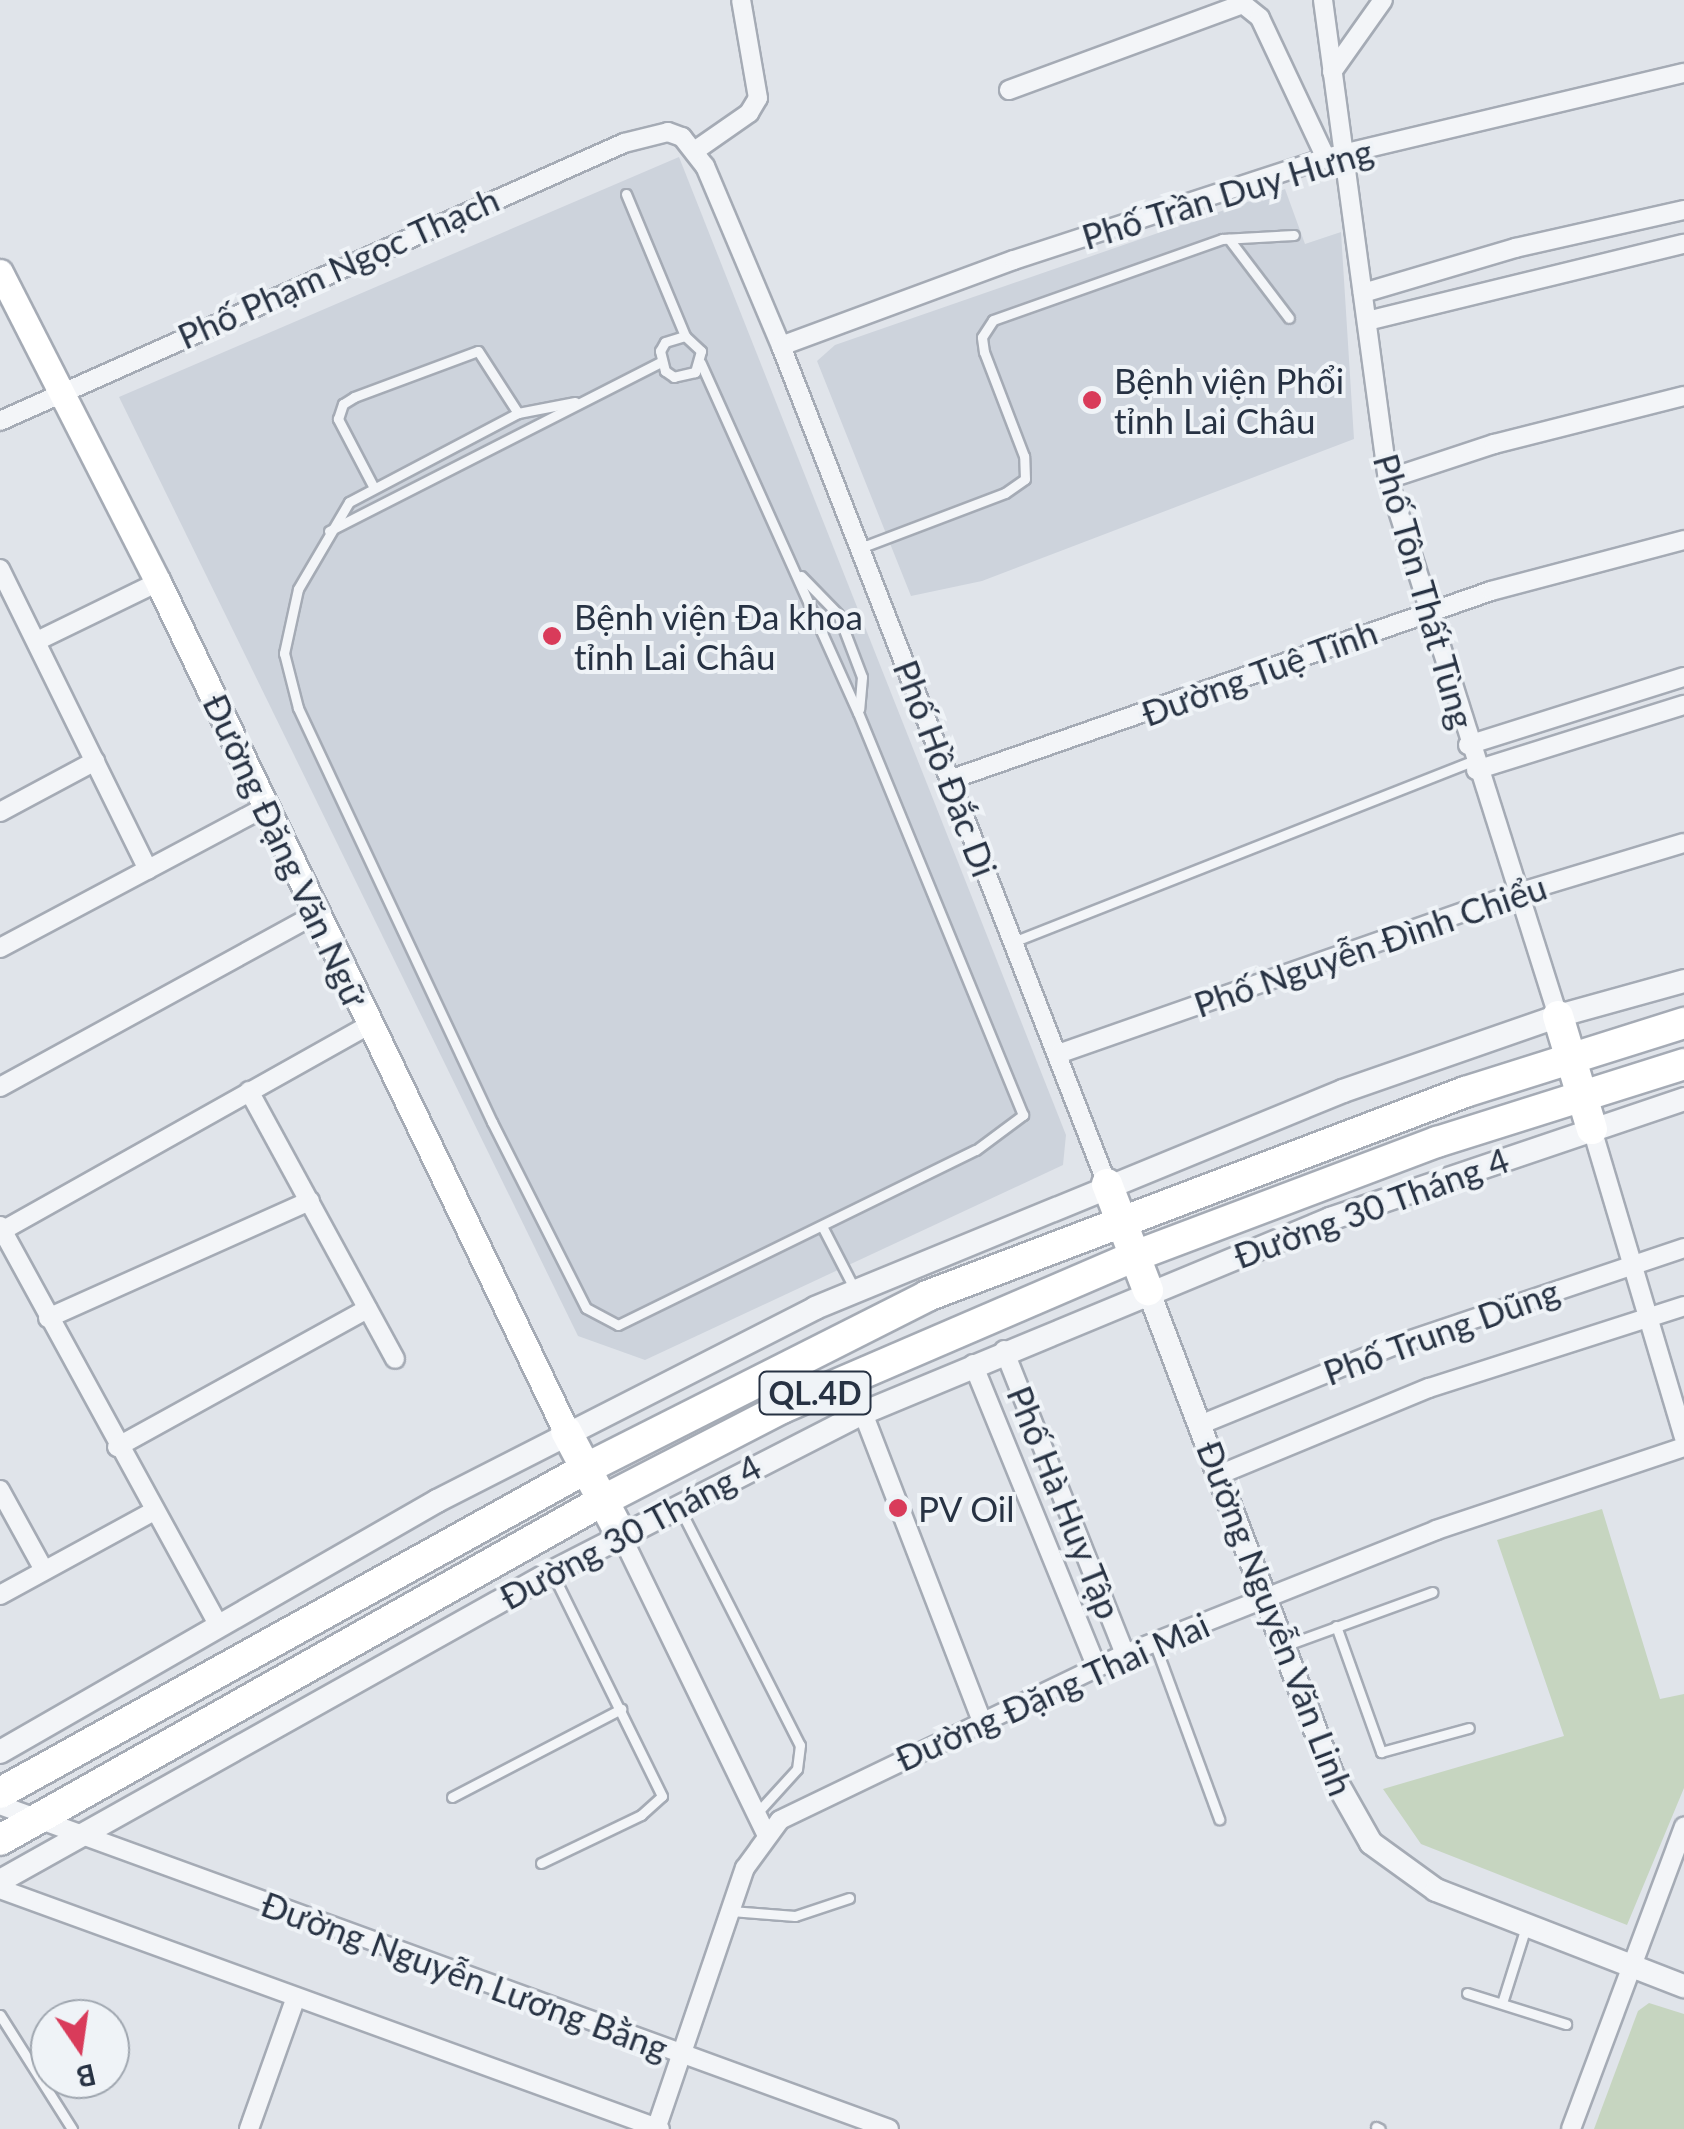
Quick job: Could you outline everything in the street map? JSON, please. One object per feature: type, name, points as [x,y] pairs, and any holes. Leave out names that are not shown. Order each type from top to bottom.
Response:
[{"type":"highway","points":[[1558,1016],[1592,1129]]},
{"type":"highway","name":"QL.4D","points":[[0,1793],[585,1469],[927,1296],[1120,1219],[1569,1058],[1684,1023]]},
{"type":"highway","name":"Đường 30 Tháng 4","points":[[0,1840],[42,1820],[602,1501],[798,1400],[1134,1256],[1580,1095],[1684,1064]]},
{"type":"highway","points":[[1107,1184],[1148,1290]]},
{"type":"highway","points":[[566,1430],[621,1536]]},
{"type":"main road","name":"Đường Đặng Văn Ngữ","points":[[0,272],[268,806],[566,1430]]},
{"type":"street","points":[[689,143],[755,106],[758,76],[742,0]]},
{"type":"street","name":"Phố Tôn Thất Tùng","points":[[1323,0],[1388,479],[1472,758],[1558,1016]]},
{"type":"street","points":[[1332,72],[1384,0]]},
{"type":"street","points":[[1010,90],[1243,4],[1260,18],[1326,158]]},
{"type":"street","name":"Phố Trần Duy Hưng","points":[[781,346],[1032,254],[1326,158],[1684,73]]},
{"type":"street","name":"Phố Phạm Ngọc Thạch","points":[[0,421],[624,142],[668,132],[689,143]]},
{"type":"street","name":"Phố Hồ Đắc Di","points":[[689,143],[781,346],[1107,1184]]},
{"type":"street","points":[[1363,292],[1515,248],[1684,210]]},
{"type":"street","points":[[1366,322],[1684,244]]},
{"type":"street","points":[[1388,479],[1684,396]]},
{"type":"street","name":"Đường Tuệ Tĩnh","points":[[952,779],[1426,612],[1684,540]]},
{"type":"street","points":[[0,569],[148,870]]},
{"type":"street","points":[[37,641],[158,582]]},
{"type":"street","points":[[1472,758],[1684,676]]},
{"type":"street","points":[[1472,758],[1684,705]]},
{"type":"street","points":[[0,812],[95,762]]},
{"type":"street","points":[[0,948],[268,806]]},
{"type":"street","name":"Phố Nguyễn Đình Chiểu","points":[[1058,1054],[1518,893],[1684,844]]},
{"type":"street","points":[[0,1087],[318,914]]},
{"type":"street","name":"QL.4D","points":[[0,1752],[218,1624],[566,1430],[856,1290],[1107,1184],[1558,1016],[1684,981]]},
{"type":"street","points":[[218,1624],[152,1512],[1,1229],[370,1025]]},
{"type":"street","points":[[249,1092],[395,1358]]},
{"type":"street","name":"Đường 30 Tháng 4","points":[[0,1881],[552,1572],[862,1412],[1148,1290],[1404,1192],[1684,1099]]},
{"type":"street","points":[[1592,1129],[1684,1437]]},
{"type":"street","points":[[48,1318],[310,1201]]},
{"type":"street","name":"Phố Trung Dũng","points":[[1202,1424],[1396,1345],[1684,1248]]},
{"type":"street","name":"Đường Nguyễn Văn Linh","points":[[1148,1290],[1332,1774],[1371,1843],[1412,1878],[1684,1986]]},
{"type":"street","name":"Phố Trung Dũng","points":[[1221,1474],[1429,1388],[1684,1306]]},
{"type":"street","points":[[117,1448],[367,1309]]},
{"type":"street","name":"Phố Hà Huy Tập","points":[[1004,1350],[1125,1654]]},
{"type":"street","name":"Phố Hà Huy Tập","points":[[973,1364],[1096,1666]]},
{"type":"street","points":[[862,1412],[980,1718]]},
{"type":"street","name":"Đường Đặng Thai Mai","points":[[765,1832],[810,1802],[1096,1666],[1508,1503],[1684,1447]]},
{"type":"street","points":[[0,1490],[44,1570]]},
{"type":"street","points":[[0,1595],[152,1512]]},
{"type":"street","points":[[0,1889],[658,2129],[731,1910],[765,1832],[621,1536]]},
{"type":"street","name":"Đường Nguyễn Lương Bằng","points":[[0,1805],[889,2129]]},
{"type":"street","points":[[1572,2129],[1684,1826]]},
{"type":"street","points":[[249,2129],[296,1996]]},
{"type":"lane","points":[[575,402],[518,413],[349,502],[326,532],[290,615],[284,653],[290,689],[586,1308],[607,1324],[630,1322],[976,1150],[1023,1116],[798,574],[701,363],[695,341],[685,336],[626,194]]},
{"type":"lane","points":[[860,548],[1005,493],[1025,479],[1024,456],[984,352],[982,337],[993,320],[1229,238],[1294,235]]},
{"type":"lane","points":[[1229,238],[1289,318]]},
{"type":"lane","points":[[685,336],[665,342],[660,362],[665,371],[685,377],[701,363]]},
{"type":"lane","points":[[373,486],[338,419],[342,404],[354,397],[478,351],[518,413]]},
{"type":"lane","points":[[326,532],[660,362]]},
{"type":"lane","points":[[798,574],[838,614],[862,677],[858,714]]},
{"type":"lane","points":[[1013,942],[1472,758]]},
{"type":"lane","points":[[822,1226],[856,1290]]},
{"type":"lane","points":[[678,1504],[800,1745],[797,1769],[756,1814]]},
{"type":"lane","points":[[541,1863],[641,1815],[662,1796],[552,1572]]},
{"type":"lane","points":[[1284,1646],[1432,1592]]},
{"type":"lane","points":[[1336,1626],[1381,1752],[1469,1728]]},
{"type":"lane","points":[[1154,1642],[1218,1819]]},
{"type":"lane","points":[[452,1798],[621,1709]]},
{"type":"lane","points":[[731,1910],[795,1916],[849,1898]]},
{"type":"lane","points":[[1502,2003],[1527,1925]]},
{"type":"lane","points":[[1466,1993],[1566,2024]]},
{"type":"lane","points":[[0,2014],[72,2129]]},
{"type":"shaded area","name":"Bệnh viện Đa khoa tỉnh Lai Châu","points":[[679,157],[1066,1135],[1063,1165],[645,1360],[578,1336],[119,397]]},
{"type":"shaded area","name":"Bệnh viện Phổi tỉnh Lai Châu","points":[[1285,189],[1305,244],[1341,232],[1354,439],[982,581],[911,596],[817,361],[835,345]]},
{"type":"green space","points":[[1602,1509],[1660,1699],[1684,1694],[1684,1788],[1627,1925],[1421,1844],[1383,1789],[1564,1736],[1497,1540]]},
{"type":"green space","points":[[1649,2003],[1684,2014],[1684,2129],[1594,2129],[1638,2011]]},
{"type":"place","name":"Bệnh viện Phổi tỉnh Lai Châu","points":[[1092,400]]},
{"type":"place","name":"Bệnh viện Đa khoa tỉnh Lai Châu","points":[[552,636]]},
{"type":"place","name":"PV Oil","points":[[898,1508]]}]
